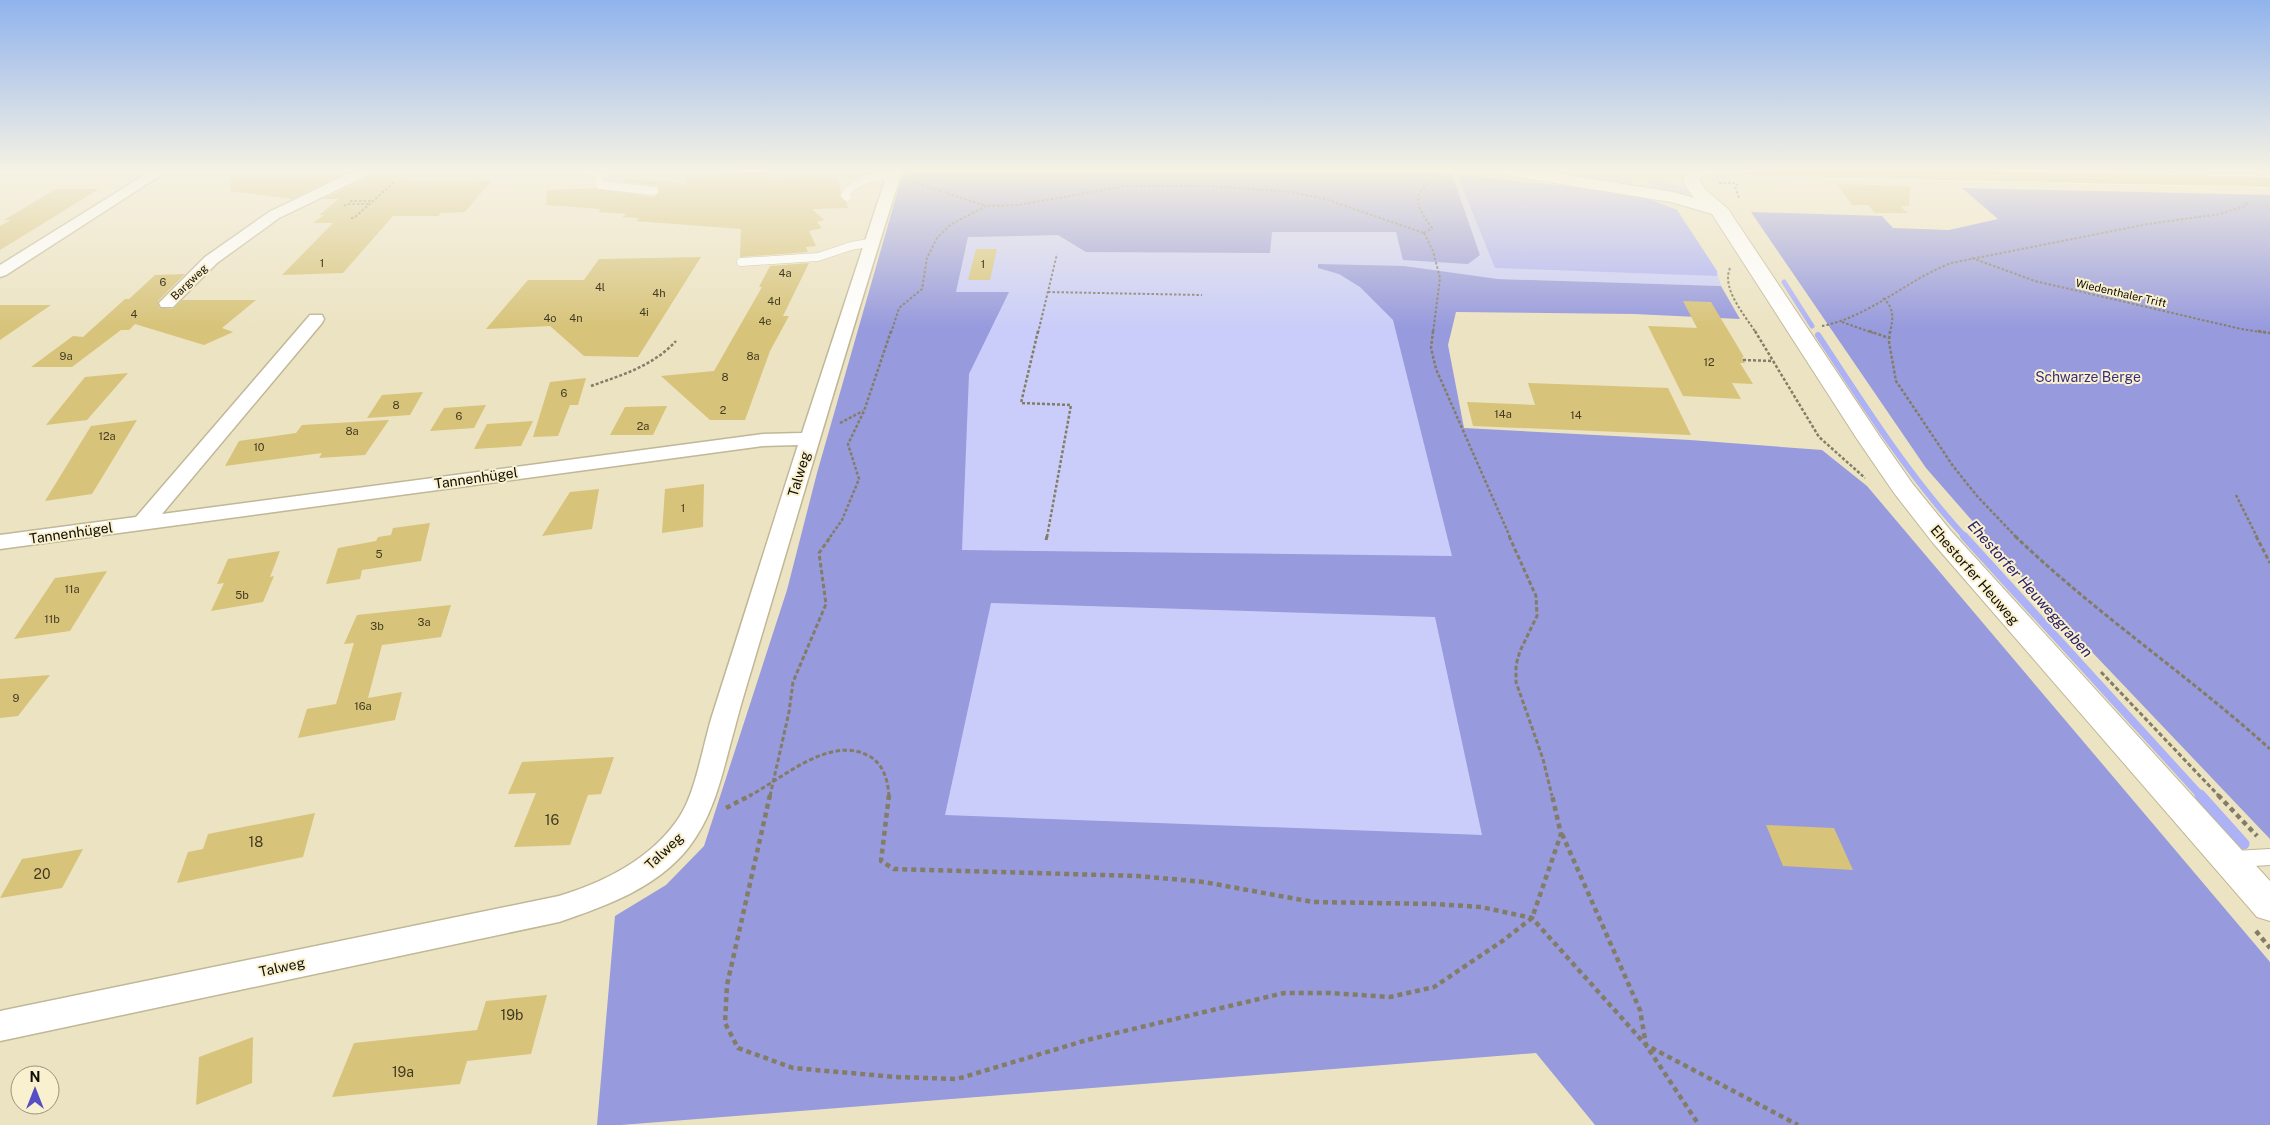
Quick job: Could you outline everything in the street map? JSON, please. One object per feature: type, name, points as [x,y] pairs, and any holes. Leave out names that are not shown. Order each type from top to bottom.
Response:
[{"type":"main road","name":"Ehestorfer Heuweg","points":[[1731,224],[1813,325],[1892,472],[1942,537],[2270,906]]},
{"type":"street","points":[[0,272],[77,224]]},
{"type":"street","name":"Bargweg","points":[[167,303],[211,260],[262,224]]},
{"type":"street","name":"Talweg","points":[[0,1026],[582,903],[615,889],[638,875],[669,849],[681,837],[692,821],[706,786],[722,725],[840,340],[879,224]]},
{"type":"street","points":[[143,523],[316,319]]},
{"type":"street","name":"Tannenhügel","points":[[0,542],[763,440],[810,440]]},
{"type":"lane","points":[[742,262],[818,257],[851,246],[874,242]]},
{"type":"lane","points":[[2228,860],[2270,857]]},
{"type":"path","points":[[953,224],[938,238],[927,258],[922,289],[899,308],[864,411],[848,444],[859,479],[842,520],[819,554],[826,604],[793,682],[789,712],[727,985],[725,1023],[738,1048],[793,1068],[896,1077],[957,1079],[1087,1040],[1284,993],[1330,993],[1390,998],[1434,987],[1501,942],[1532,918],[1561,834]]},
{"type":"path","points":[[1396,224],[1424,233],[1439,269],[1431,348],[1436,369],[1536,596],[1537,616],[1520,651],[1516,665],[1516,682],[1543,759],[1561,834],[1640,1010],[1646,1045]]},
{"type":"path","points":[[1424,233],[1432,228],[1429,224]]},
{"type":"path","points":[[1813,325],[1842,322],[1930,271],[1971,257],[2152,224]]},
{"type":"path","points":[[1046,540],[1071,404],[1021,403],[1057,254]]},
{"type":"path","name":"Wiedenthaler Trift","points":[[1971,257],[2006,272],[2052,286],[2241,329],[2270,333]]},
{"type":"path","points":[[1728,286],[1729,260]]},
{"type":"path","points":[[1048,292],[1202,295]]},
{"type":"path","points":[[1883,298],[1891,306],[1894,322],[1889,338],[1892,354],[1890,368],[1896,381],[1961,476],[2013,532],[2102,613],[2244,725],[2270,749]]},
{"type":"path","points":[[1842,322],[1889,338]]},
{"type":"path","points":[[1813,325],[1828,333]]},
{"type":"path","points":[[591,386],[650,364],[668,351],[676,341]]},
{"type":"path","points":[[1743,360],[1773,361]]},
{"type":"path","points":[[2236,495],[2270,563]]},
{"type":"path","points":[[2095,666],[2263,842]]},
{"type":"path","points":[[692,821],[720,811],[773,783],[810,760],[832,752],[854,749],[865,752],[878,762],[885,774],[888,794],[888,821],[882,843],[882,861],[894,869],[1138,876],[1204,882],[1313,902],[1444,904],[1481,907],[1532,918],[1646,1045],[1699,1125]]},
{"type":"path","points":[[1646,1045],[1798,1125]]},
{"type":"shaded area","points":[[1469,224],[1686,224],[1717,271],[1721,286],[1498,279],[1404,267],[1549,874],[822,870],[968,237],[975,231],[1396,232],[1480,255]]},
{"type":"shaded area","points":[[1477,224],[1686,224],[1717,271],[1717,276],[1495,268]]},
{"type":"green space","points":[[888,224],[1469,224],[1480,255],[1468,264],[1403,260],[1396,232],[1272,232],[1270,253],[1086,252],[1058,235],[968,237],[956,292],[1009,292],[969,374],[962,550],[1452,556],[1393,320],[1360,287],[1339,274],[1318,268],[1318,264],[1404,266],[1498,279],[1721,286],[1740,319],[1634,314],[1456,312],[1448,345],[1464,428],[1690,440],[1822,450],[1867,486],[2270,962],[2270,1125],[1595,1125],[1536,1053],[621,1125],[597,1125],[615,916],[666,885],[704,846],[787,590],[817,473]],"holes":[[[991,603],[1435,617],[1482,835],[945,815]]]},
{"type":"green space","name":"Schwarze Berge","points":[[1759,224],[1889,224],[1893,228],[1949,230],[1978,224],[2270,224],[2270,839],[2031,588],[1926,468]]},
{"type":"building","points":[[5,224],[43,224],[0,250],[0,226]]},
{"type":"building","points":[[333,224],[386,224],[343,273],[282,275]]},
{"type":"building","points":[[669,224],[818,224],[822,228],[809,231],[816,246],[806,247],[808,252],[740,257],[741,229]]},
{"type":"building","points":[[976,249],[997,249],[990,280],[968,280]]},
{"type":"building","points":[[701,257],[638,357],[584,356],[550,326],[486,329],[528,280],[584,280],[599,259]]},
{"type":"building","points":[[809,263],[783,316],[789,316],[770,351],[745,420],[710,420],[661,376],[714,371],[762,287],[759,287],[770,266]]},
{"type":"building","points":[[185,274],[158,301],[159,308],[173,309],[182,300],[256,300],[222,328],[233,332],[204,345],[135,324],[129,330],[121,330],[72,367],[31,367],[73,336],[83,337],[155,275]]},
{"type":"building","points":[[1683,301],[1711,302],[1744,357],[1742,357],[1745,363],[1740,363],[1753,384],[1732,383],[1741,399],[1683,396],[1648,326],[1697,328]]},
{"type":"building","points":[[0,305],[51,305],[0,340]]},
{"type":"building","points":[[128,373],[87,420],[46,425],[85,377]]},
{"type":"building","points":[[586,378],[578,405],[570,405],[558,436],[533,437],[550,382]]},
{"type":"building","points":[[1528,383],[1668,388],[1691,435],[1473,426],[1467,402],[1535,405]]},
{"type":"building","points":[[423,392],[410,415],[367,418],[382,395]]},
{"type":"building","points":[[486,405],[474,428],[430,431],[444,408]]},
{"type":"building","points":[[667,406],[653,435],[610,435],[625,407]]},
{"type":"building","points":[[137,420],[92,494],[45,501],[91,426]]},
{"type":"building","points":[[389,420],[365,455],[319,458],[322,453],[225,466],[239,441],[296,433],[302,425]]},
{"type":"building","points":[[533,421],[521,446],[474,449],[487,424]]},
{"type":"building","points":[[704,484],[703,527],[662,533],[665,489]]},
{"type":"building","points":[[599,489],[592,529],[542,536],[570,492]]},
{"type":"building","points":[[430,523],[421,561],[362,570],[360,579],[326,584],[338,548],[376,541],[378,537],[391,535],[393,528]]},
{"type":"building","points":[[280,551],[270,577],[274,576],[263,602],[211,611],[224,583],[217,584],[228,559]]},
{"type":"building","points":[[107,571],[70,631],[14,639],[55,578]]},
{"type":"building","points":[[451,605],[441,637],[382,645],[368,698],[402,692],[395,720],[298,738],[307,709],[336,704],[354,643],[344,644],[357,615]]},
{"type":"building","points":[[50,675],[18,716],[0,718],[0,679]]},
{"type":"building","points":[[614,757],[601,794],[588,795],[570,845],[514,847],[536,793],[508,794],[522,762]]},
{"type":"building","points":[[315,813],[303,857],[177,883],[188,852],[203,849],[208,834]]},
{"type":"building","points":[[1766,825],[1834,828],[1853,870],[1783,866]]},
{"type":"building","points":[[83,849],[62,888],[0,898],[22,859]]},
{"type":"building","points":[[547,995],[531,1054],[467,1061],[460,1084],[332,1097],[354,1043],[477,1030],[486,1001]]},
{"type":"building","points":[[253,1037],[252,1083],[196,1105],[199,1057]]},
{"type":"waterway","name":"Ehestorfer Heuweggraben","points":[[1784,282],[1812,326]]},
{"type":"waterway","name":"Ehestorfer Heuweggraben","points":[[1818,335],[1924,489],[1965,537]]},
{"type":"waterway","name":"Ehestorfer Heuweggraben","points":[[1964,536],[2201,796]]},
{"type":"waterway","name":"Ehestorfer Heuweggraben","points":[[2200,795],[2244,844]]}]
